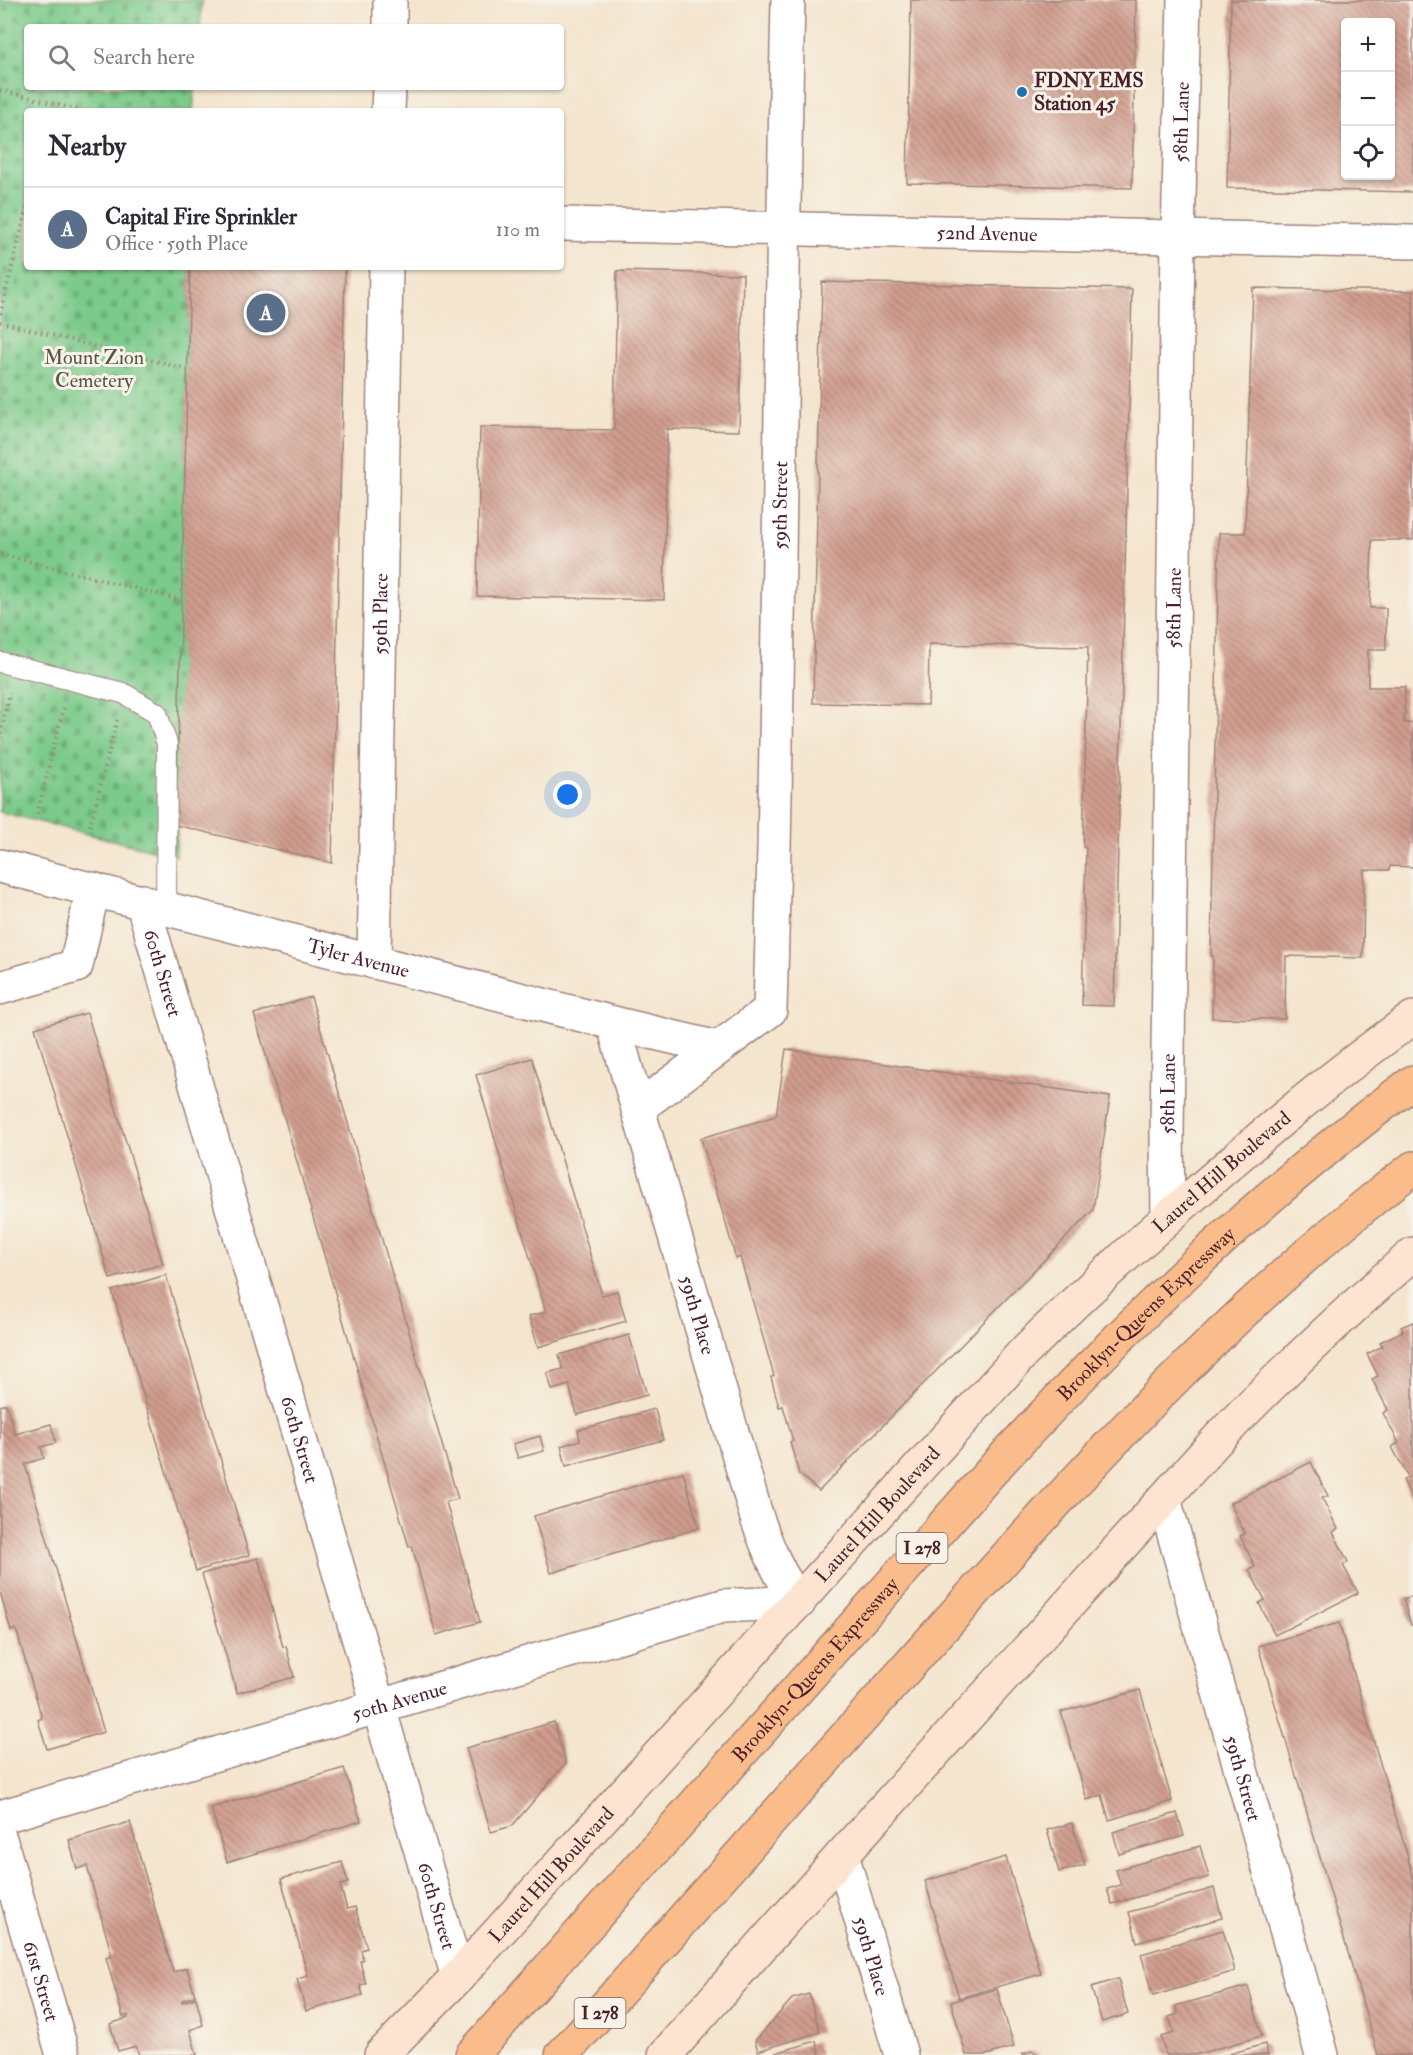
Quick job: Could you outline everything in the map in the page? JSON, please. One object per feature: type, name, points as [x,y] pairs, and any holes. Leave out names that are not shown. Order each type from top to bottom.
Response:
[{"type":"highway","name":"Brooklyn-Queens Expressway","points":[[472,2055],[997,1464],[1088,1368],[1168,1288],[1242,1222],[1413,1082]]},
{"type":"highway","name":"I 278","points":[[562,2055],[1049,1509],[1134,1418],[1263,1294],[1413,1167]]},
{"type":"highway","points":[[583,2055],[637,1970]]},
{"type":"main road","name":"Laurel Hill Boulevard","points":[[381,2055],[458,1977],[1023,1352],[1168,1217],[1298,1106],[1413,1018]]},
{"type":"main road","points":[[665,2055],[842,1855],[1262,1393],[1347,1312],[1413,1254]]},
{"type":"street","points":[[390,0],[390,24]]},
{"type":"street","name":"59th Street","points":[[718,1048],[770,1010],[777,720],[788,0]]},
{"type":"street","name":"58th Lane","points":[[1168,1217],[1167,1134],[1178,237],[1184,0]]},
{"type":"street","points":[[388,108],[389,90]]},
{"type":"street","name":"52nd Avenue","points":[[564,224],[1413,242]]},
{"type":"street","name":"59th Place","points":[[374,962],[386,270]]},
{"type":"street","name":"Tyler Avenue","points":[[0,866],[718,1048]]},
{"type":"street","points":[[0,988],[76,966],[93,889]]},
{"type":"street","name":"60th Street","points":[[154,905],[379,1706],[458,1977]]},
{"type":"street","name":"59th Place","points":[[613,1023],[758,1518],[775,1565],[799,1602]]},
{"type":"street","points":[[638,1108],[718,1048]]},
{"type":"street","name":"59th Street","points":[[1164,1499],[1322,2055]]},
{"type":"street","name":"50th Avenue","points":[[0,1816],[723,1606],[799,1602]]},
{"type":"street","name":"61st Street","points":[[0,1839],[63,2055]]},
{"type":"street","name":"59th Place","points":[[842,1855],[901,2055]]},
{"type":"lane","points":[[9,664],[123,693],[157,713],[167,744],[154,905]]},
{"type":"path","points":[[0,90],[72,108]]},
{"type":"path","points":[[53,108],[54,103]]},
{"type":"path","points":[[0,314],[24,220]]},
{"type":"path","points":[[0,322],[183,368]]},
{"type":"path","points":[[0,554],[177,599]]},
{"type":"path","points":[[0,734],[9,664]]},
{"type":"path","points":[[37,814],[70,679]]},
{"type":"path","points":[[90,826],[123,693]]},
{"type":"green space","name":"Mount Zion Cemetery","points":[[0,0],[202,0],[200,24],[24,24],[24,90],[195,90],[193,108],[24,108],[24,270],[190,270],[176,856],[0,812]]},
{"type":"building","name":"FDNY EMS Station 45","points":[[911,0],[1136,0],[1132,188],[907,183]]},
{"type":"building","points":[[1231,0],[1413,0],[1413,192],[1227,188]]},
{"type":"building","points":[[190,270],[345,270],[332,863],[176,825]]},
{"type":"building","points":[[617,271],[743,274],[739,431],[667,429],[664,600],[477,596],[480,427],[614,430]]},
{"type":"building","points":[[822,282],[1132,289],[1114,1006],[1082,1005],[1088,647],[929,644],[928,705],[813,703]]},
{"type":"building","points":[[1253,288],[1413,291],[1413,540],[1372,540],[1370,608],[1386,608],[1386,650],[1368,650],[1368,687],[1405,687],[1404,723],[1413,723],[1413,867],[1390,866],[1389,870],[1364,870],[1363,958],[1286,956],[1285,1019],[1212,1018],[1213,956],[1211,956],[1219,533],[1245,533]]},
{"type":"building","points":[[311,997],[458,1499],[446,1502],[480,1622],[436,1635],[412,1546],[409,1547],[254,1014]]},
{"type":"building","points":[[87,1013],[163,1264],[110,1279],[35,1028]]},
{"type":"building","points":[[786,1049],[1110,1097],[1093,1210],[819,1491],[799,1474],[790,1442],[793,1441],[783,1406],[779,1407],[771,1377],[774,1376],[740,1257],[736,1259],[701,1138],[776,1116]]},
{"type":"building","points":[[532,1058],[602,1295],[617,1291],[626,1321],[538,1347],[529,1316],[546,1312],[476,1075]]},
{"type":"building","points":[[166,1275],[249,1555],[196,1571],[112,1291]]},
{"type":"building","points":[[1413,1322],[1413,1501],[1403,1480],[1408,1477],[1392,1447],[1399,1443],[1383,1413],[1388,1410],[1372,1379],[1378,1376],[1367,1354],[1383,1346],[1380,1342],[1403,1331],[1401,1327]]},
{"type":"building","points":[[629,1335],[647,1395],[577,1415],[569,1385],[552,1390],[547,1373],[563,1369],[559,1355]]},
{"type":"building","points":[[6,1404],[15,1434],[51,1424],[56,1443],[41,1447],[44,1458],[25,1464],[104,1732],[47,1749],[38,1720],[42,1718],[16,1629],[11,1631],[0,1592],[0,1406]]},
{"type":"building","points":[[655,1409],[663,1440],[566,1466],[561,1446],[580,1440],[578,1430]]},
{"type":"building","points":[[540,1436],[544,1451],[518,1458],[513,1444]]},
{"type":"building","points":[[1311,1462],[1328,1496],[1322,1498],[1338,1529],[1333,1532],[1348,1562],[1343,1565],[1358,1593],[1275,1635],[1259,1603],[1265,1600],[1249,1570],[1255,1567],[1240,1536],[1245,1534],[1230,1503]]},
{"type":"building","points":[[683,1472],[699,1528],[551,1573],[534,1516]]},
{"type":"building","points":[[258,1558],[283,1647],[286,1646],[294,1677],[237,1693],[202,1574]]},
{"type":"building","points":[[1413,1596],[1413,1625],[1411,1625],[1403,1599]]},
{"type":"building","points":[[1339,1623],[1413,1875],[1413,2055],[1378,2055],[1258,1646]]},
{"type":"building","points":[[1140,1690],[1172,1801],[1109,1820],[1102,1795],[1087,1800],[1061,1712]]},
{"type":"building","points":[[554,1722],[566,1763],[512,1826],[491,1832],[466,1748]]},
{"type":"building","points":[[344,1768],[361,1821],[227,1862],[211,1808]]},
{"type":"building","points":[[1177,1813],[1184,1836],[1119,1854],[1113,1832]]},
{"type":"building","points":[[130,1822],[173,1972],[187,1968],[195,1996],[182,2000],[182,2002],[196,1998],[203,2025],[190,2030],[197,2055],[139,2055],[136,2046],[118,2051],[110,2024],[128,2018],[128,2015],[123,2017],[106,1958],[112,1956],[87,1866],[77,1869],[69,1840]]},
{"type":"building","points":[[1072,1823],[1085,1865],[1059,1872],[1047,1830]]},
{"type":"building","points":[[1200,1846],[1209,1877],[1112,1904],[1107,1889],[1121,1885],[1116,1870]]},
{"type":"building","points":[[1006,1857],[1041,1974],[959,1998],[925,1881]]},
{"type":"building","points":[[342,1862],[348,1883],[340,1885],[347,1909],[355,1907],[367,1948],[361,1950],[363,1960],[360,1961],[366,1984],[360,1985],[363,1995],[306,2011],[297,1979],[308,1976],[281,1879]]},
{"type":"building","points":[[1214,1888],[1222,1918],[1137,1942],[1129,1912]]},
{"type":"building","points":[[1223,1930],[1235,1971],[1153,1996],[1141,1954]]},
{"type":"building","points":[[1118,1979],[1128,2014],[1102,2022],[1091,1987]]},
{"type":"building","points":[[1248,1986],[1262,2036],[1194,2055],[1166,2055],[1161,2037],[1174,2033],[1169,2017],[1178,2014],[1175,2006]]},
{"type":"building","points":[[997,1989],[1014,2047],[986,2055],[966,2055],[951,2002]]},
{"type":"building","points":[[809,1994],[820,2032],[758,2051],[755,2041],[792,1999]]},
{"type":"building","points":[[816,2041],[820,2055],[772,2055],[772,2054]]},
{"type":"building","points":[[1265,2044],[1268,2055],[1229,2055],[1229,2054]]},
{"type":"building","points":[[1032,2051],[1041,2055],[1022,2055],[1022,2054]]},
{"type":"place","name":"FDNY EMS Station 45","points":[[1022,92]]},
{"type":"place","name":"Capital Fire Sprinkler","points":[[266,313]]}]
